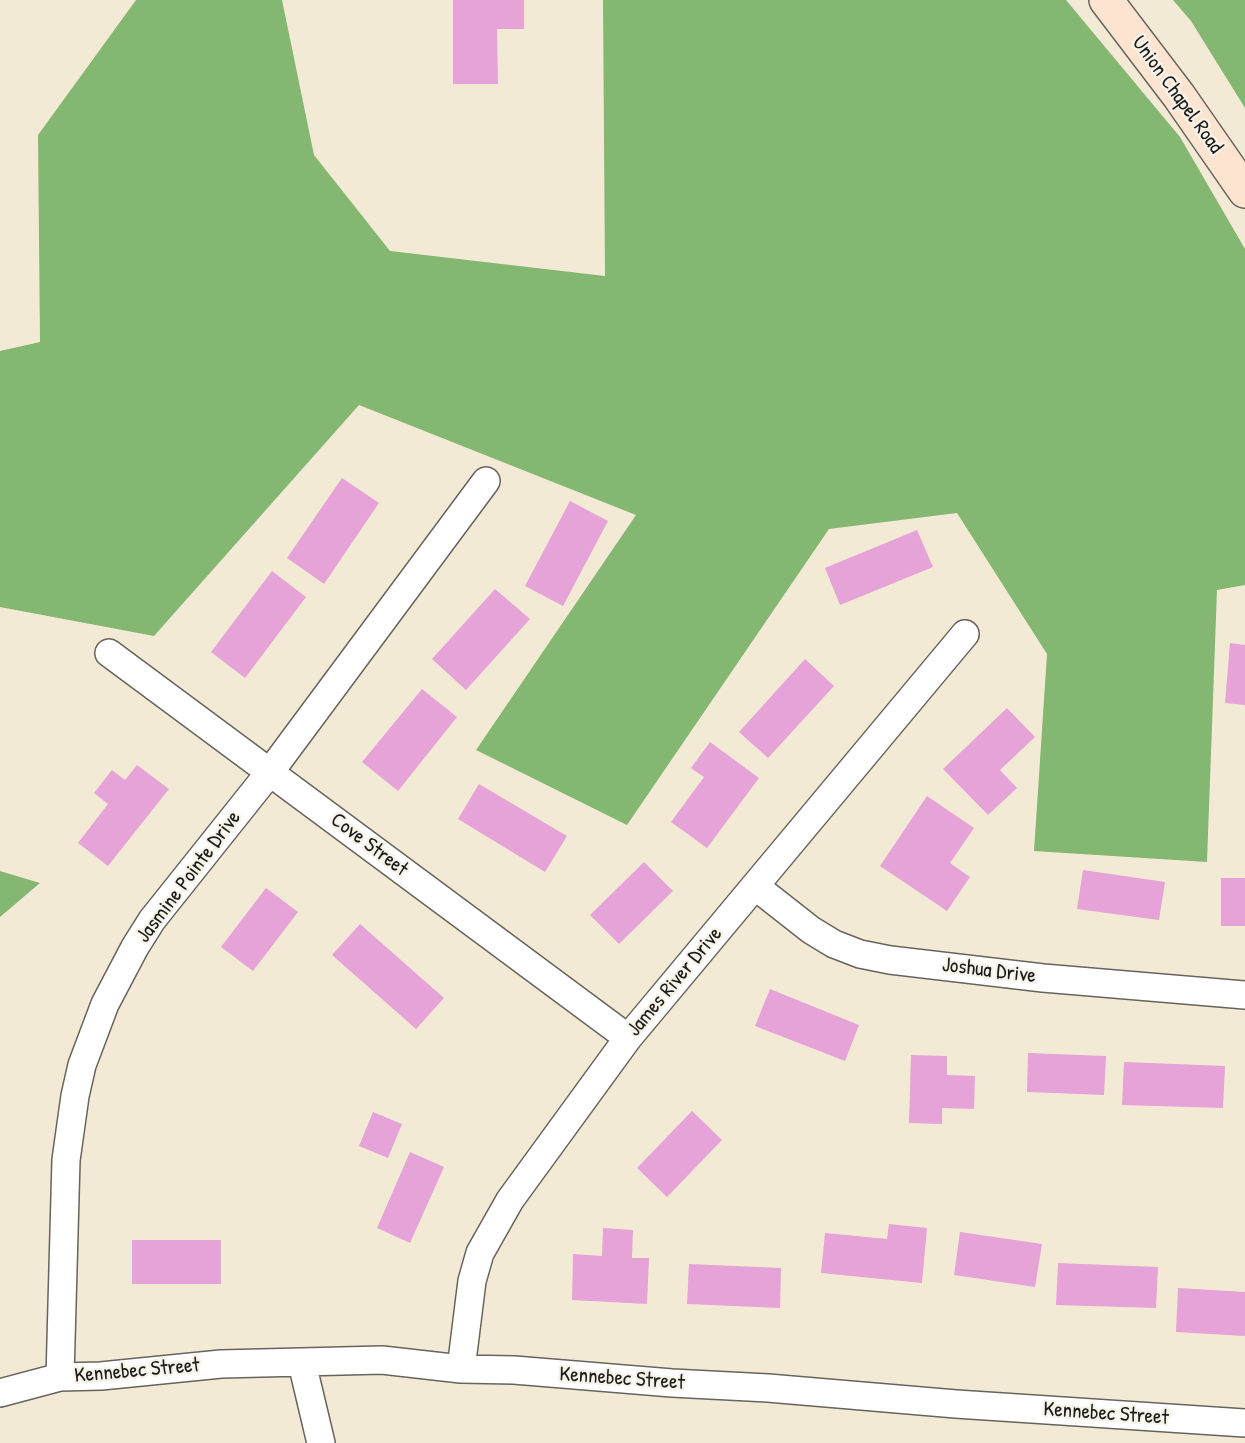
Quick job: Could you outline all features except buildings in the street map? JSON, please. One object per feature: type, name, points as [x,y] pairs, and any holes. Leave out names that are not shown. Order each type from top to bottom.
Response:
[{"type":"street","name":"Union Chapel Road","points":[[1106,0],[1179,96],[1245,191]]},
{"type":"street","name":"Jasmine Pointe Drive","points":[[60,1377],[66,1160],[82,1065],[105,1005],[135,947],[152,920],[270,772],[486,481]]},
{"type":"street","name":"James River Drive","points":[[461,1369],[472,1281],[480,1253],[510,1200],[628,1038],[965,634]]},
{"type":"street","name":"Cove Street","points":[[109,653],[628,1038]]},
{"type":"street","name":"Joshua Drive","points":[[755,886],[811,930],[834,944],[860,954],[890,960],[1043,978],[1245,995]]},
{"type":"street","name":"Kennebec Street","points":[[0,1393],[60,1377],[101,1376],[222,1364],[382,1360],[461,1369],[514,1370],[956,1404],[1245,1423]]},
{"type":"street","points":[[302,1363],[321,1443]]},
{"type":"green space","points":[[136,0],[282,0],[314,155],[390,251],[605,276],[603,0],[1066,0],[1180,137],[1245,249],[1245,585],[1217,590],[1207,862],[1034,851],[1047,654],[957,513],[829,529],[627,825],[476,750],[636,515],[359,405],[154,636],[0,607],[0,351],[40,342],[38,135]]},
{"type":"green space","points":[[1173,0],[1245,0],[1245,108],[1191,21]]},
{"type":"green space","points":[[0,871],[40,883],[0,917]]}]
